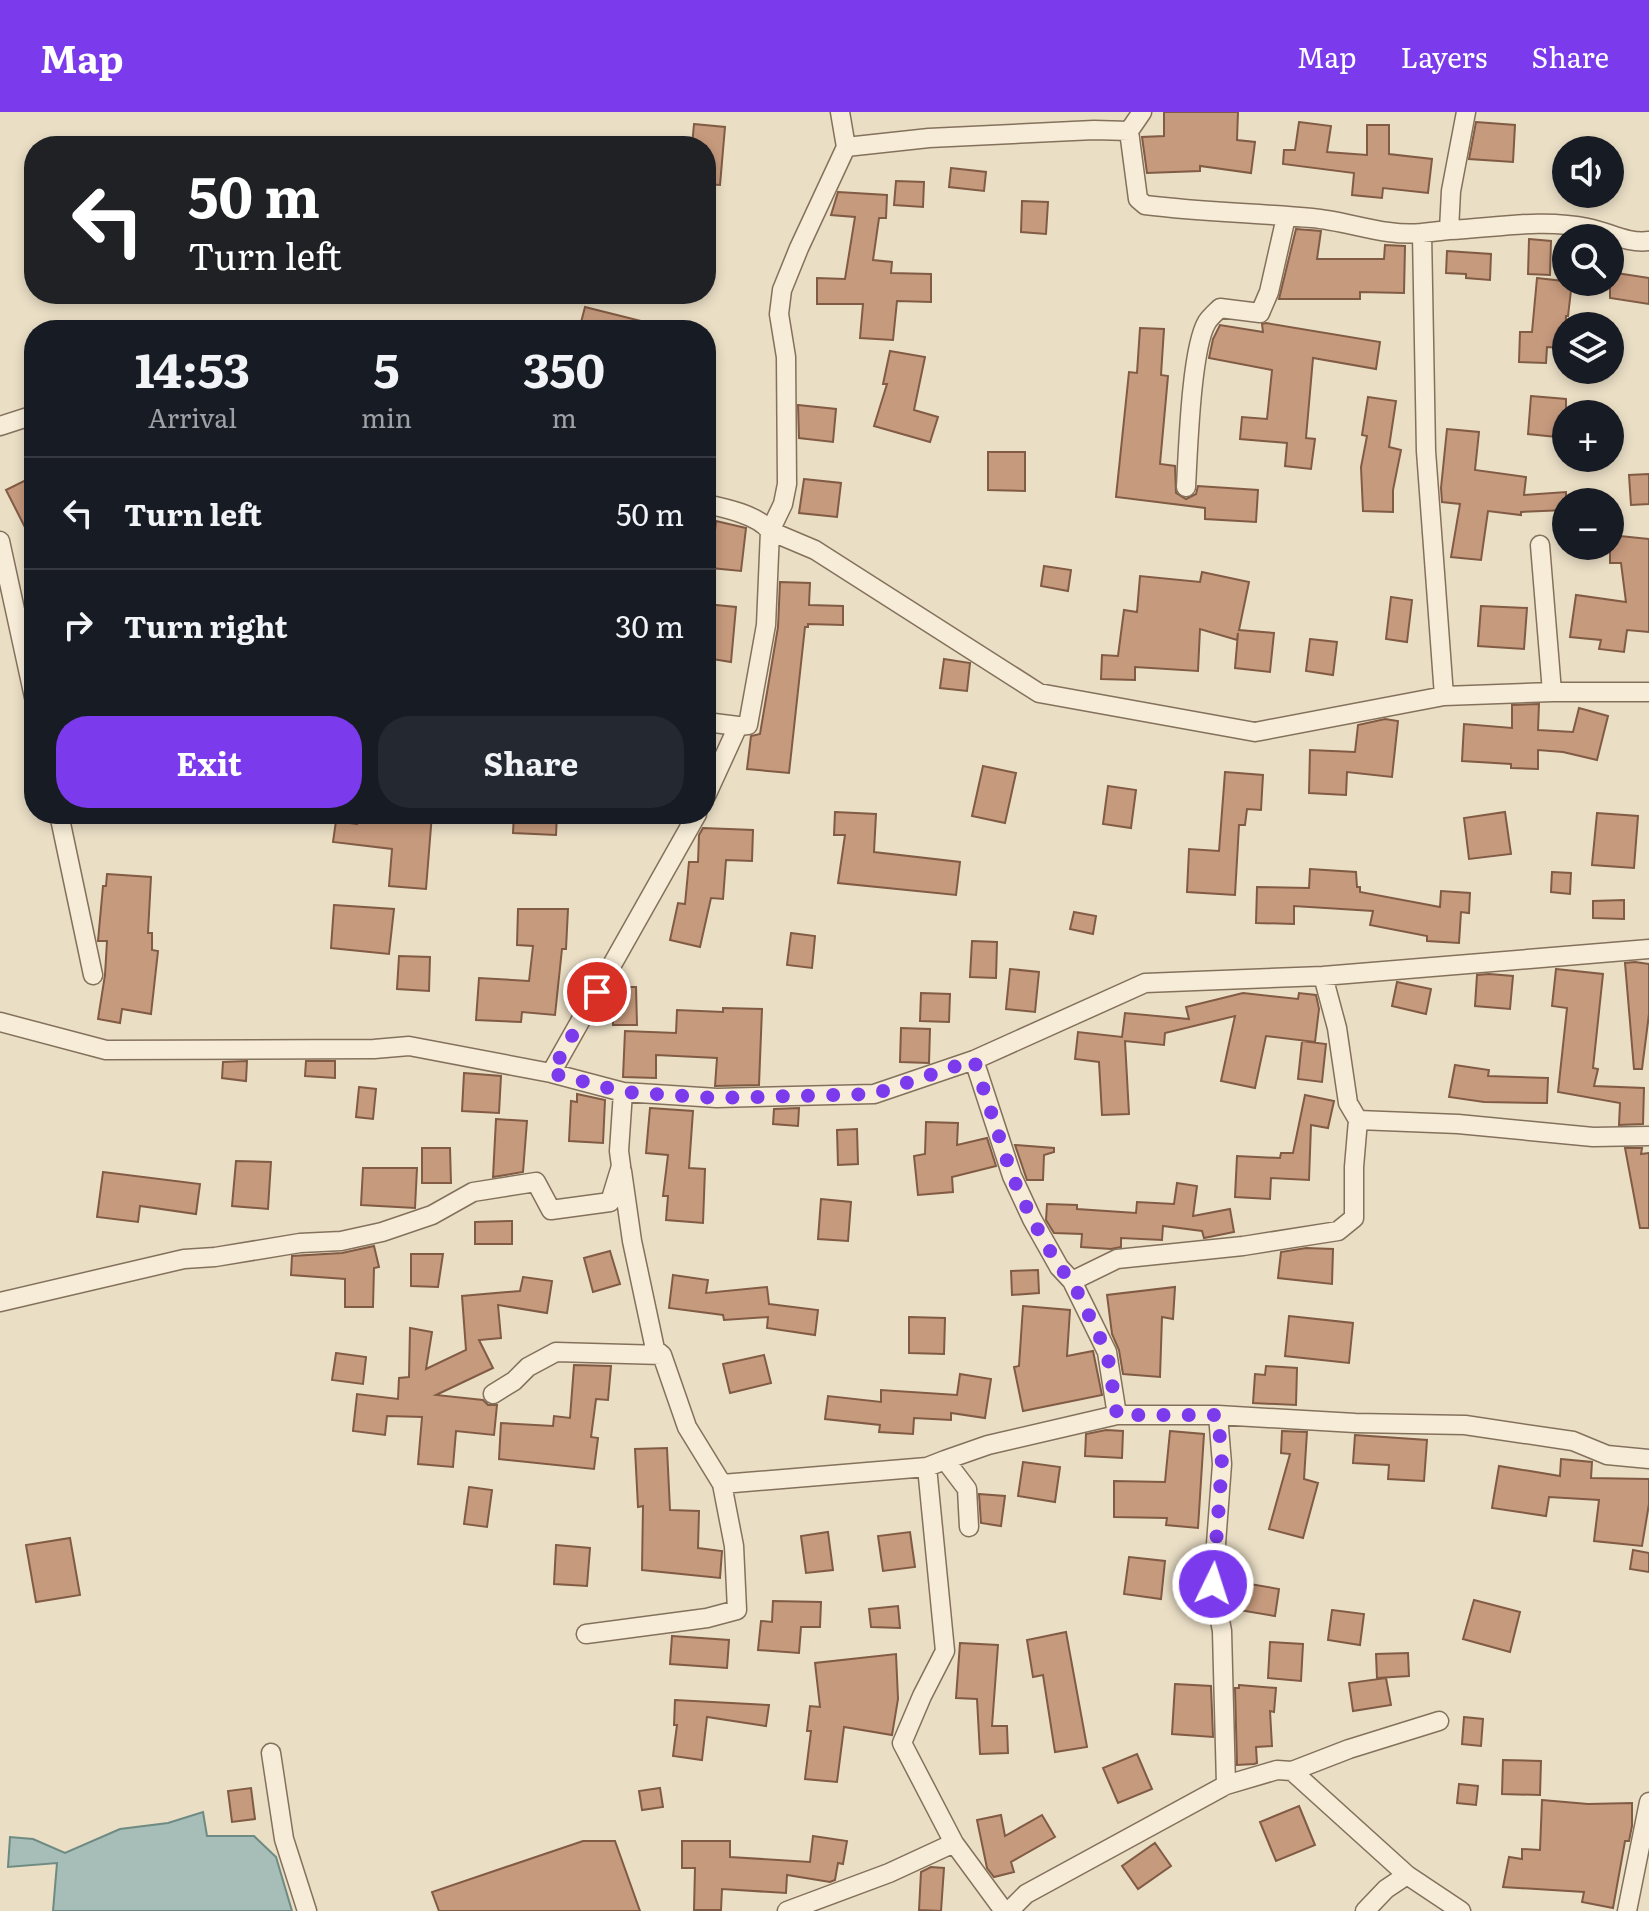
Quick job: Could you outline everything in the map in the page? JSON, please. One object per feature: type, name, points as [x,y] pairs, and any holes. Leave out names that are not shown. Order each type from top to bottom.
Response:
[{"type":"street","points":[[716,723],[748,725],[766,625],[770,531],[783,504],[787,484],[786,357],[779,314],[782,290],[846,147],[840,112]]},
{"type":"street","points":[[1142,112],[1129,131],[1138,199],[1145,205],[1314,218],[1371,229],[1422,233],[1523,223],[1587,228],[1625,240],[1649,241]]},
{"type":"street","points":[[1449,230],[1451,191],[1466,112]]},
{"type":"street","points":[[846,147],[929,138],[1129,131]]},
{"type":"street","points":[[1186,487],[1201,337],[1207,322],[1220,308],[1260,313],[1269,292],[1286,217]]},
{"type":"street","points":[[1422,233],[1426,451],[1444,696]]},
{"type":"street","points":[[0,426],[24,418]]},
{"type":"street","points":[[716,506],[766,525],[770,531],[815,550],[1039,693],[1255,732],[1444,696],[1649,692]]},
{"type":"street","points":[[0,541],[24,651]]},
{"type":"street","points":[[1540,545],[1552,692]]},
{"type":"street","points":[[716,774],[738,726]]},
{"type":"street","points":[[61,824],[93,975]]},
{"type":"street","points":[[551,1073],[691,824]]},
{"type":"street","points":[[0,1022],[106,1050],[374,1049],[409,1046],[551,1073],[623,1092],[717,1098],[874,1094],[974,1060],[1145,983],[1323,976],[1649,949]]},
{"type":"street","points":[[1072,1281],[1117,1259],[1243,1246],[1338,1231],[1354,1218],[1358,1120],[1348,1103],[1337,1028],[1323,976]]},
{"type":"street","points":[[974,1060],[1012,1176],[1059,1267],[1072,1281],[1107,1352],[1117,1415]]},
{"type":"street","points":[[586,1634],[707,1618],[737,1610],[734,1546],[722,1484],[687,1427],[662,1355],[655,1349],[632,1241],[619,1151],[623,1092]]},
{"type":"street","points":[[1358,1120],[1458,1124],[1593,1137],[1649,1136]]},
{"type":"street","points":[[0,1302],[184,1259],[300,1243],[341,1241],[382,1232],[432,1215],[473,1192],[536,1182],[551,1210],[610,1202],[621,1166]]},
{"type":"street","points":[[493,1394],[514,1381],[528,1367],[556,1352],[662,1355]]},
{"type":"street","points":[[722,1484],[927,1467],[988,1445],[1117,1415],[1218,1415],[1355,1423],[1465,1425],[1573,1441],[1607,1455],[1649,1459]]},
{"type":"street","points":[[1218,1415],[1222,1464],[1213,1584],[1222,1631],[1226,1785]]},
{"type":"street","points":[[945,1460],[967,1489],[969,1527]]},
{"type":"street","points":[[927,1467],[945,1651],[902,1743],[954,1843],[1006,1911],[1026,1894],[1226,1785],[1277,1770],[1292,1771],[1349,1749],[1439,1721]]},
{"type":"street","points":[[271,1753],[284,1839],[307,1911]]},
{"type":"street","points":[[1292,1771],[1407,1875],[1461,1911]]},
{"type":"street","points":[[1627,1911],[1649,1802]]},
{"type":"street","points":[[787,1911],[889,1873],[954,1843]]},
{"type":"street","points":[[1365,1911],[1386,1889],[1407,1875]]},
{"type":"water","points":[[203,1812],[207,1836],[254,1836],[276,1857],[292,1911],[53,1911],[57,1863],[8,1867],[10,1837],[33,1839],[65,1853],[120,1829],[168,1823]]},
{"type":"building","points":[[1164,112],[1238,112],[1237,140],[1255,142],[1251,173],[1200,166],[1200,171],[1147,173],[1142,137],[1164,136]]},
{"type":"building","points":[[1299,122],[1331,126],[1327,152],[1367,155],[1367,125],[1389,125],[1389,154],[1432,159],[1428,193],[1383,188],[1382,198],[1352,195],[1354,173],[1283,164],[1284,150],[1295,150]]},
{"type":"building","points":[[1476,122],[1515,125],[1513,162],[1469,159]]},
{"type":"building","points":[[694,124],[725,127],[720,185],[716,185],[716,136],[693,136]]},
{"type":"building","points":[[951,168],[986,172],[984,191],[949,187]]},
{"type":"building","points":[[896,181],[924,182],[923,207],[894,205]]},
{"type":"building","points":[[838,192],[887,195],[886,218],[879,218],[873,260],[892,262],[891,273],[931,274],[931,302],[897,301],[893,340],[860,338],[863,304],[817,304],[817,278],[845,279],[855,217],[831,215]]},
{"type":"building","points":[[1022,201],[1048,202],[1046,234],[1021,232]]},
{"type":"building","points":[[1296,229],[1321,231],[1317,259],[1384,259],[1385,245],[1405,246],[1404,293],[1360,292],[1360,299],[1279,299]]},
{"type":"building","points":[[1529,239],[1551,241],[1550,275],[1528,274]]},
{"type":"building","points":[[1447,251],[1491,254],[1490,280],[1446,273]]},
{"type":"building","points":[[1624,274],[1649,278],[1649,304],[1610,298],[1624,296]]},
{"type":"building","points":[[1537,278],[1552,280],[1552,296],[1570,296],[1568,312],[1552,312],[1552,347],[1547,347],[1546,363],[1519,362],[1520,332],[1532,332]]},
{"type":"building","points":[[585,307],[637,320],[582,320]]},
{"type":"building","points":[[1262,324],[1380,342],[1376,369],[1313,358],[1306,438],[1315,439],[1311,469],[1285,466],[1287,443],[1240,439],[1242,417],[1267,419],[1272,370],[1209,358],[1220,325],[1263,332]]},
{"type":"building","points":[[1140,328],[1164,329],[1161,375],[1168,376],[1160,464],[1175,466],[1176,493],[1186,499],[1196,494],[1198,486],[1258,490],[1256,522],[1205,519],[1205,508],[1116,497],[1129,372],[1137,373]]},
{"type":"building","points":[[890,351],[925,357],[914,410],[938,417],[930,442],[874,426],[887,384],[883,384]]},
{"type":"building","points":[[1531,396],[1566,399],[1552,400],[1552,437],[1528,434]]},
{"type":"building","points":[[1368,397],[1396,401],[1389,447],[1401,450],[1393,490],[1393,512],[1363,511],[1361,467],[1367,436],[1362,435]]},
{"type":"building","points":[[798,405],[836,409],[833,442],[799,438]]},
{"type":"building","points":[[1447,429],[1479,432],[1475,470],[1526,477],[1524,495],[1552,493],[1552,511],[1521,512],[1521,515],[1488,511],[1481,560],[1451,557],[1460,504],[1442,502]]},
{"type":"building","points":[[988,452],[1025,452],[1025,491],[988,490]]},
{"type":"building","points":[[1649,474],[1649,504],[1631,505],[1629,475]]},
{"type":"building","points":[[804,479],[841,483],[837,517],[799,513]]},
{"type":"building","points":[[24,481],[24,525],[6,490]]},
{"type":"building","points":[[716,521],[746,528],[741,571],[716,568]]},
{"type":"building","points":[[1624,536],[1649,539],[1649,632],[1627,630],[1624,652],[1599,649],[1601,640],[1570,637],[1576,595],[1626,602],[1621,563],[1610,563],[1610,560],[1624,560]]},
{"type":"building","points":[[1044,566],[1071,570],[1068,591],[1041,586]]},
{"type":"building","points":[[1202,572],[1249,582],[1239,630],[1274,633],[1270,672],[1235,668],[1238,633],[1237,640],[1200,629],[1198,671],[1135,667],[1135,680],[1101,679],[1102,655],[1118,656],[1124,610],[1137,612],[1140,576],[1200,582]]},
{"type":"building","points":[[780,582],[810,583],[809,605],[843,606],[843,625],[808,624],[805,627],[789,773],[747,769],[751,736],[760,734],[778,627]]},
{"type":"building","points":[[1391,597],[1412,600],[1407,642],[1386,639]]},
{"type":"building","points":[[716,605],[736,607],[731,662],[716,660]]},
{"type":"building","points":[[1481,606],[1527,608],[1524,649],[1478,646]]},
{"type":"building","points":[[1310,639],[1337,642],[1333,675],[1306,671]]},
{"type":"building","points":[[944,659],[970,663],[967,691],[940,688]]},
{"type":"building","points":[[1539,704],[1538,730],[1573,732],[1579,708],[1608,716],[1597,760],[1538,750],[1538,769],[1462,761],[1464,724],[1512,728],[1512,705]]},
{"type":"building","points":[[1385,719],[1398,721],[1392,777],[1347,772],[1346,795],[1309,793],[1310,750],[1355,752],[1358,725]]},
{"type":"building","points":[[983,766],[1016,773],[1005,823],[972,816]]},
{"type":"building","points":[[1225,772],[1263,775],[1261,810],[1247,809],[1245,825],[1239,825],[1235,895],[1187,892],[1189,849],[1219,851]]},
{"type":"building","points":[[1108,786],[1136,790],[1131,828],[1103,824]]},
{"type":"building","points":[[835,812],[876,814],[874,852],[960,862],[956,895],[838,883],[845,835],[834,835]]},
{"type":"building","points":[[1505,812],[1511,854],[1469,859],[1464,818]]},
{"type":"building","points":[[1597,813],[1638,816],[1634,868],[1592,865]]},
{"type":"building","points":[[336,824],[431,824],[426,889],[389,886],[392,849],[333,842]]},
{"type":"building","points":[[513,824],[557,824],[556,835],[513,833]]},
{"type":"building","points":[[703,828],[753,830],[752,861],[726,860],[723,899],[711,898],[700,947],[670,940],[678,903],[685,904],[689,862],[698,862],[699,835]]},
{"type":"building","points":[[1310,869],[1356,872],[1360,892],[1440,907],[1441,891],[1470,893],[1469,913],[1461,912],[1459,943],[1427,941],[1427,936],[1370,925],[1373,911],[1294,906],[1294,924],[1256,923],[1257,887],[1309,888]]},
{"type":"building","points":[[1552,872],[1571,873],[1570,894],[1551,892]]},
{"type":"building","points":[[107,874],[151,877],[148,933],[152,933],[152,950],[158,951],[151,1014],[122,1009],[120,1023],[98,1019],[107,941],[98,941]]},
{"type":"building","points":[[1624,900],[1624,919],[1593,918],[1593,901]]},
{"type":"building","points":[[334,905],[394,909],[389,954],[331,948]]},
{"type":"building","points":[[518,909],[568,909],[566,949],[562,949],[555,1015],[522,1012],[521,1022],[476,1020],[479,978],[529,981],[533,946],[517,945]]},
{"type":"building","points":[[1074,912],[1096,916],[1093,934],[1070,929]]},
{"type":"building","points":[[791,933],[815,936],[812,968],[787,965]]},
{"type":"building","points":[[972,941],[997,942],[996,978],[970,977]]},
{"type":"building","points":[[399,956],[430,957],[429,991],[397,989]]},
{"type":"building","points":[[1625,963],[1649,964],[1649,1014],[1642,1069],[1634,1069]]},
{"type":"building","points":[[1010,969],[1039,972],[1035,1012],[1006,1009]]},
{"type":"building","points":[[1556,969],[1603,974],[1593,1068],[1598,1069],[1594,1086],[1644,1088],[1643,1124],[1619,1125],[1620,1103],[1558,1092],[1567,1008],[1552,1006]]},
{"type":"building","points":[[1477,975],[1513,976],[1510,1009],[1475,1006]]},
{"type":"building","points":[[1397,982],[1431,989],[1426,1014],[1392,1006]]},
{"type":"building","points":[[613,987],[636,987],[637,1025],[613,1025]]},
{"type":"building","points":[[921,993],[950,994],[949,1022],[920,1021]]},
{"type":"building","points":[[1243,993],[1298,999],[1299,993],[1316,995],[1319,1009],[1315,1042],[1266,1036],[1255,1088],[1221,1081],[1235,1016],[1165,1033],[1164,1045],[1125,1041],[1129,1114],[1102,1115],[1099,1062],[1075,1059],[1078,1032],[1122,1037],[1125,1013],[1189,1019],[1186,1007]]},
{"type":"building","points":[[723,1008],[762,1009],[759,1085],[715,1086],[717,1058],[656,1055],[656,1078],[623,1077],[625,1031],[676,1033],[677,1010],[723,1012]]},
{"type":"building","points":[[901,1028],[930,1029],[929,1063],[900,1062]]},
{"type":"building","points":[[1302,1041],[1326,1044],[1322,1082],[1298,1079]]},
{"type":"building","points":[[247,1061],[246,1081],[222,1078],[223,1062]]},
{"type":"building","points":[[306,1061],[335,1061],[335,1078],[305,1076]]},
{"type":"building","points":[[1455,1065],[1489,1070],[1488,1076],[1548,1078],[1547,1103],[1484,1102],[1449,1097]]},
{"type":"building","points":[[464,1073],[501,1076],[499,1113],[462,1111]]},
{"type":"building","points":[[359,1087],[376,1089],[373,1119],[356,1117]]},
{"type":"building","points":[[577,1094],[605,1100],[603,1143],[569,1141],[571,1101],[577,1102]]},
{"type":"building","points":[[1305,1095],[1334,1101],[1328,1128],[1311,1125],[1309,1180],[1271,1178],[1270,1199],[1235,1197],[1237,1156],[1280,1158],[1281,1153],[1293,1153]]},
{"type":"building","points":[[650,1108],[693,1111],[689,1168],[705,1169],[703,1223],[666,1220],[668,1196],[663,1196],[668,1155],[646,1153]]},
{"type":"building","points":[[799,1108],[798,1126],[773,1124],[774,1109]]},
{"type":"building","points":[[496,1119],[527,1121],[523,1172],[493,1177]]},
{"type":"building","points":[[926,1122],[958,1123],[957,1145],[987,1138],[996,1166],[952,1177],[953,1192],[918,1195],[914,1156],[925,1154]]},
{"type":"building","points":[[857,1129],[858,1164],[838,1165],[837,1130]]},
{"type":"building","points":[[1015,1145],[1054,1148],[1054,1152],[1044,1155],[1043,1180],[1027,1180]]},
{"type":"building","points":[[422,1148],[450,1148],[451,1183],[422,1183]]},
{"type":"building","points":[[1625,1148],[1642,1148],[1641,1154],[1649,1153],[1649,1228],[1640,1228]]},
{"type":"building","points":[[236,1161],[271,1162],[268,1209],[232,1206]]},
{"type":"building","points":[[363,1168],[417,1168],[415,1208],[361,1205]]},
{"type":"building","points":[[103,1172],[200,1184],[196,1214],[140,1206],[138,1222],[97,1217]]},
{"type":"building","points":[[1177,1183],[1197,1186],[1193,1216],[1230,1209],[1234,1232],[1204,1238],[1202,1231],[1163,1226],[1162,1240],[1121,1238],[1121,1247],[1111,1249],[1081,1247],[1082,1234],[1054,1233],[1046,1220],[1047,1204],[1136,1213],[1137,1202],[1174,1204]]},
{"type":"building","points":[[821,1199],[851,1202],[848,1241],[818,1239]]},
{"type":"building","points":[[512,1221],[512,1244],[475,1244],[475,1222]]},
{"type":"building","points":[[374,1246],[379,1267],[374,1268],[373,1307],[345,1307],[345,1279],[291,1275],[292,1256],[342,1253]]},
{"type":"building","points":[[1306,1248],[1333,1249],[1332,1284],[1278,1278],[1281,1252]]},
{"type":"building","points":[[610,1251],[620,1284],[593,1292],[584,1258]]},
{"type":"building","points":[[411,1254],[443,1254],[438,1287],[411,1286]]},
{"type":"building","points":[[1038,1270],[1039,1293],[1012,1295],[1011,1271]]},
{"type":"building","points":[[673,1275],[708,1280],[706,1293],[767,1287],[769,1304],[818,1310],[815,1335],[767,1328],[768,1317],[724,1320],[723,1315],[669,1308]]},
{"type":"building","points":[[523,1277],[552,1281],[547,1313],[498,1305],[501,1338],[479,1340],[493,1368],[436,1395],[483,1400],[488,1405],[497,1405],[494,1435],[456,1431],[453,1467],[418,1464],[422,1417],[387,1416],[385,1435],[353,1431],[357,1394],[398,1399],[399,1378],[409,1377],[410,1328],[432,1332],[426,1369],[466,1350],[462,1296],[520,1291]]},
{"type":"building","points":[[1175,1287],[1173,1319],[1162,1317],[1160,1377],[1123,1374],[1119,1350],[1112,1334],[1107,1295]]},
{"type":"building","points":[[1023,1306],[1070,1310],[1067,1356],[1093,1351],[1102,1395],[1023,1411],[1014,1367],[1019,1366]]},
{"type":"building","points":[[1289,1316],[1353,1323],[1349,1363],[1285,1356]]},
{"type":"building","points":[[909,1317],[945,1318],[944,1354],[909,1353]]},
{"type":"building","points":[[336,1353],[366,1357],[363,1384],[332,1380]]},
{"type":"building","points":[[764,1355],[771,1383],[730,1393],[723,1364]]},
{"type":"building","points":[[574,1365],[611,1366],[608,1400],[596,1399],[591,1437],[598,1438],[594,1469],[499,1459],[501,1423],[553,1426],[554,1416],[570,1418]]},
{"type":"building","points":[[1266,1366],[1297,1368],[1296,1405],[1253,1403],[1255,1374],[1265,1375]]},
{"type":"building","points":[[960,1374],[991,1379],[985,1418],[951,1413],[951,1420],[914,1418],[913,1434],[879,1432],[880,1425],[825,1419],[828,1396],[881,1402],[881,1390],[957,1395]]},
{"type":"building","points":[[1123,1431],[1122,1458],[1085,1456],[1086,1434]]},
{"type":"building","points":[[1170,1431],[1204,1434],[1198,1528],[1166,1525],[1167,1518],[1114,1517],[1114,1481],[1165,1482]]},
{"type":"building","points":[[1282,1431],[1307,1432],[1304,1479],[1318,1483],[1303,1538],[1269,1529],[1290,1454],[1281,1453]]},
{"type":"building","points":[[1355,1435],[1427,1440],[1424,1481],[1388,1479],[1389,1465],[1353,1463]]},
{"type":"building","points":[[667,1448],[670,1510],[699,1511],[698,1548],[722,1551],[720,1578],[642,1570],[643,1506],[638,1507],[635,1449]]},
{"type":"building","points":[[1561,1459],[1592,1462],[1591,1478],[1649,1479],[1649,1504],[1642,1546],[1594,1541],[1599,1500],[1549,1497],[1546,1516],[1492,1508],[1499,1466],[1560,1476]]},
{"type":"building","points":[[1023,1462],[1060,1467],[1055,1502],[1018,1496]]},
{"type":"building","points":[[469,1487],[492,1490],[487,1527],[464,1524]]},
{"type":"building","points":[[979,1494],[1005,1496],[1001,1526],[981,1523]]},
{"type":"building","points":[[828,1532],[833,1570],[806,1573],[801,1536]]},
{"type":"building","points":[[910,1532],[915,1567],[883,1571],[878,1536]]},
{"type":"building","points":[[70,1538],[80,1595],[36,1602],[26,1545]]},
{"type":"building","points":[[556,1545],[590,1548],[587,1586],[554,1584]]},
{"type":"building","points":[[1633,1550],[1649,1553],[1649,1572],[1630,1569]]},
{"type":"building","points":[[1129,1557],[1165,1561],[1161,1599],[1124,1594]]},
{"type":"building","points":[[1244,1583],[1279,1589],[1275,1616],[1239,1610]]},
{"type":"building","points":[[1474,1600],[1520,1612],[1510,1652],[1463,1639]]},
{"type":"building","points":[[773,1601],[821,1602],[820,1627],[801,1627],[799,1653],[758,1650],[761,1621],[772,1622]]},
{"type":"building","points":[[898,1606],[900,1628],[871,1627],[869,1609]]},
{"type":"building","points":[[1332,1610],[1364,1614],[1360,1645],[1328,1640]]},
{"type":"building","points":[[1066,1632],[1087,1747],[1055,1752],[1043,1675],[1033,1677],[1027,1640]]},
{"type":"building","points":[[672,1636],[729,1640],[727,1668],[670,1664]]},
{"type":"building","points":[[1270,1642],[1303,1644],[1301,1681],[1268,1678]]},
{"type":"building","points":[[960,1643],[998,1645],[992,1726],[1007,1726],[1008,1753],[980,1754],[977,1699],[956,1698]]},
{"type":"building","points":[[1408,1653],[1409,1676],[1377,1678],[1376,1654]]},
{"type":"building","points":[[896,1654],[898,1699],[892,1735],[844,1727],[837,1782],[805,1779],[811,1731],[807,1731],[810,1706],[820,1707],[815,1663]]},
{"type":"building","points":[[1386,1678],[1391,1705],[1353,1711],[1349,1683]]},
{"type":"building","points":[[1175,1684],[1211,1686],[1213,1737],[1172,1734]]},
{"type":"building","points":[[1239,1685],[1276,1688],[1274,1712],[1270,1711],[1272,1746],[1256,1747],[1257,1763],[1254,1764],[1237,1765],[1235,1688]]},
{"type":"building","points":[[675,1700],[769,1705],[766,1726],[707,1717],[702,1760],[673,1756],[677,1725],[674,1725]]},
{"type":"building","points":[[1464,1717],[1483,1719],[1481,1746],[1462,1744]]},
{"type":"building","points":[[1137,1754],[1152,1789],[1118,1803],[1103,1768]]},
{"type":"building","points":[[1503,1760],[1541,1761],[1540,1795],[1502,1794]]},
{"type":"building","points":[[1459,1784],[1478,1786],[1476,1805],[1457,1803]]},
{"type":"building","points":[[251,1788],[255,1819],[232,1822],[228,1791]]},
{"type":"building","points":[[660,1788],[663,1807],[642,1810],[639,1791]]},
{"type":"building","points":[[1542,1800],[1588,1804],[1632,1803],[1632,1826],[1629,1841],[1625,1841],[1613,1908],[1582,1902],[1584,1892],[1503,1887],[1509,1857],[1522,1859],[1522,1849],[1540,1850]]},
{"type":"building","points":[[1299,1806],[1315,1845],[1276,1861],[1260,1822]]},
{"type":"building","points":[[1001,1815],[1005,1836],[1042,1815],[1055,1837],[1011,1862],[1014,1872],[994,1877],[987,1868],[977,1820]]},
{"type":"building","points":[[813,1836],[847,1841],[843,1864],[838,1863],[835,1880],[830,1882],[787,1875],[786,1893],[722,1889],[721,1910],[694,1910],[695,1868],[682,1868],[682,1841],[730,1841],[730,1857],[810,1862]]},
{"type":"building","points":[[583,1841],[615,1841],[640,1911],[439,1911],[432,1892]]},
{"type":"building","points":[[1155,1843],[1171,1866],[1138,1889],[1122,1866]]},
{"type":"building","points":[[931,1867],[944,1868],[941,1911],[919,1910],[921,1872]]},
{"type":"route","points":[[597,992],[551,1073],[623,1092],[717,1098],[874,1094],[974,1060],[1012,1176],[1059,1267],[1072,1281],[1107,1352],[1117,1415],[1218,1415],[1222,1464],[1213,1584]]}]
